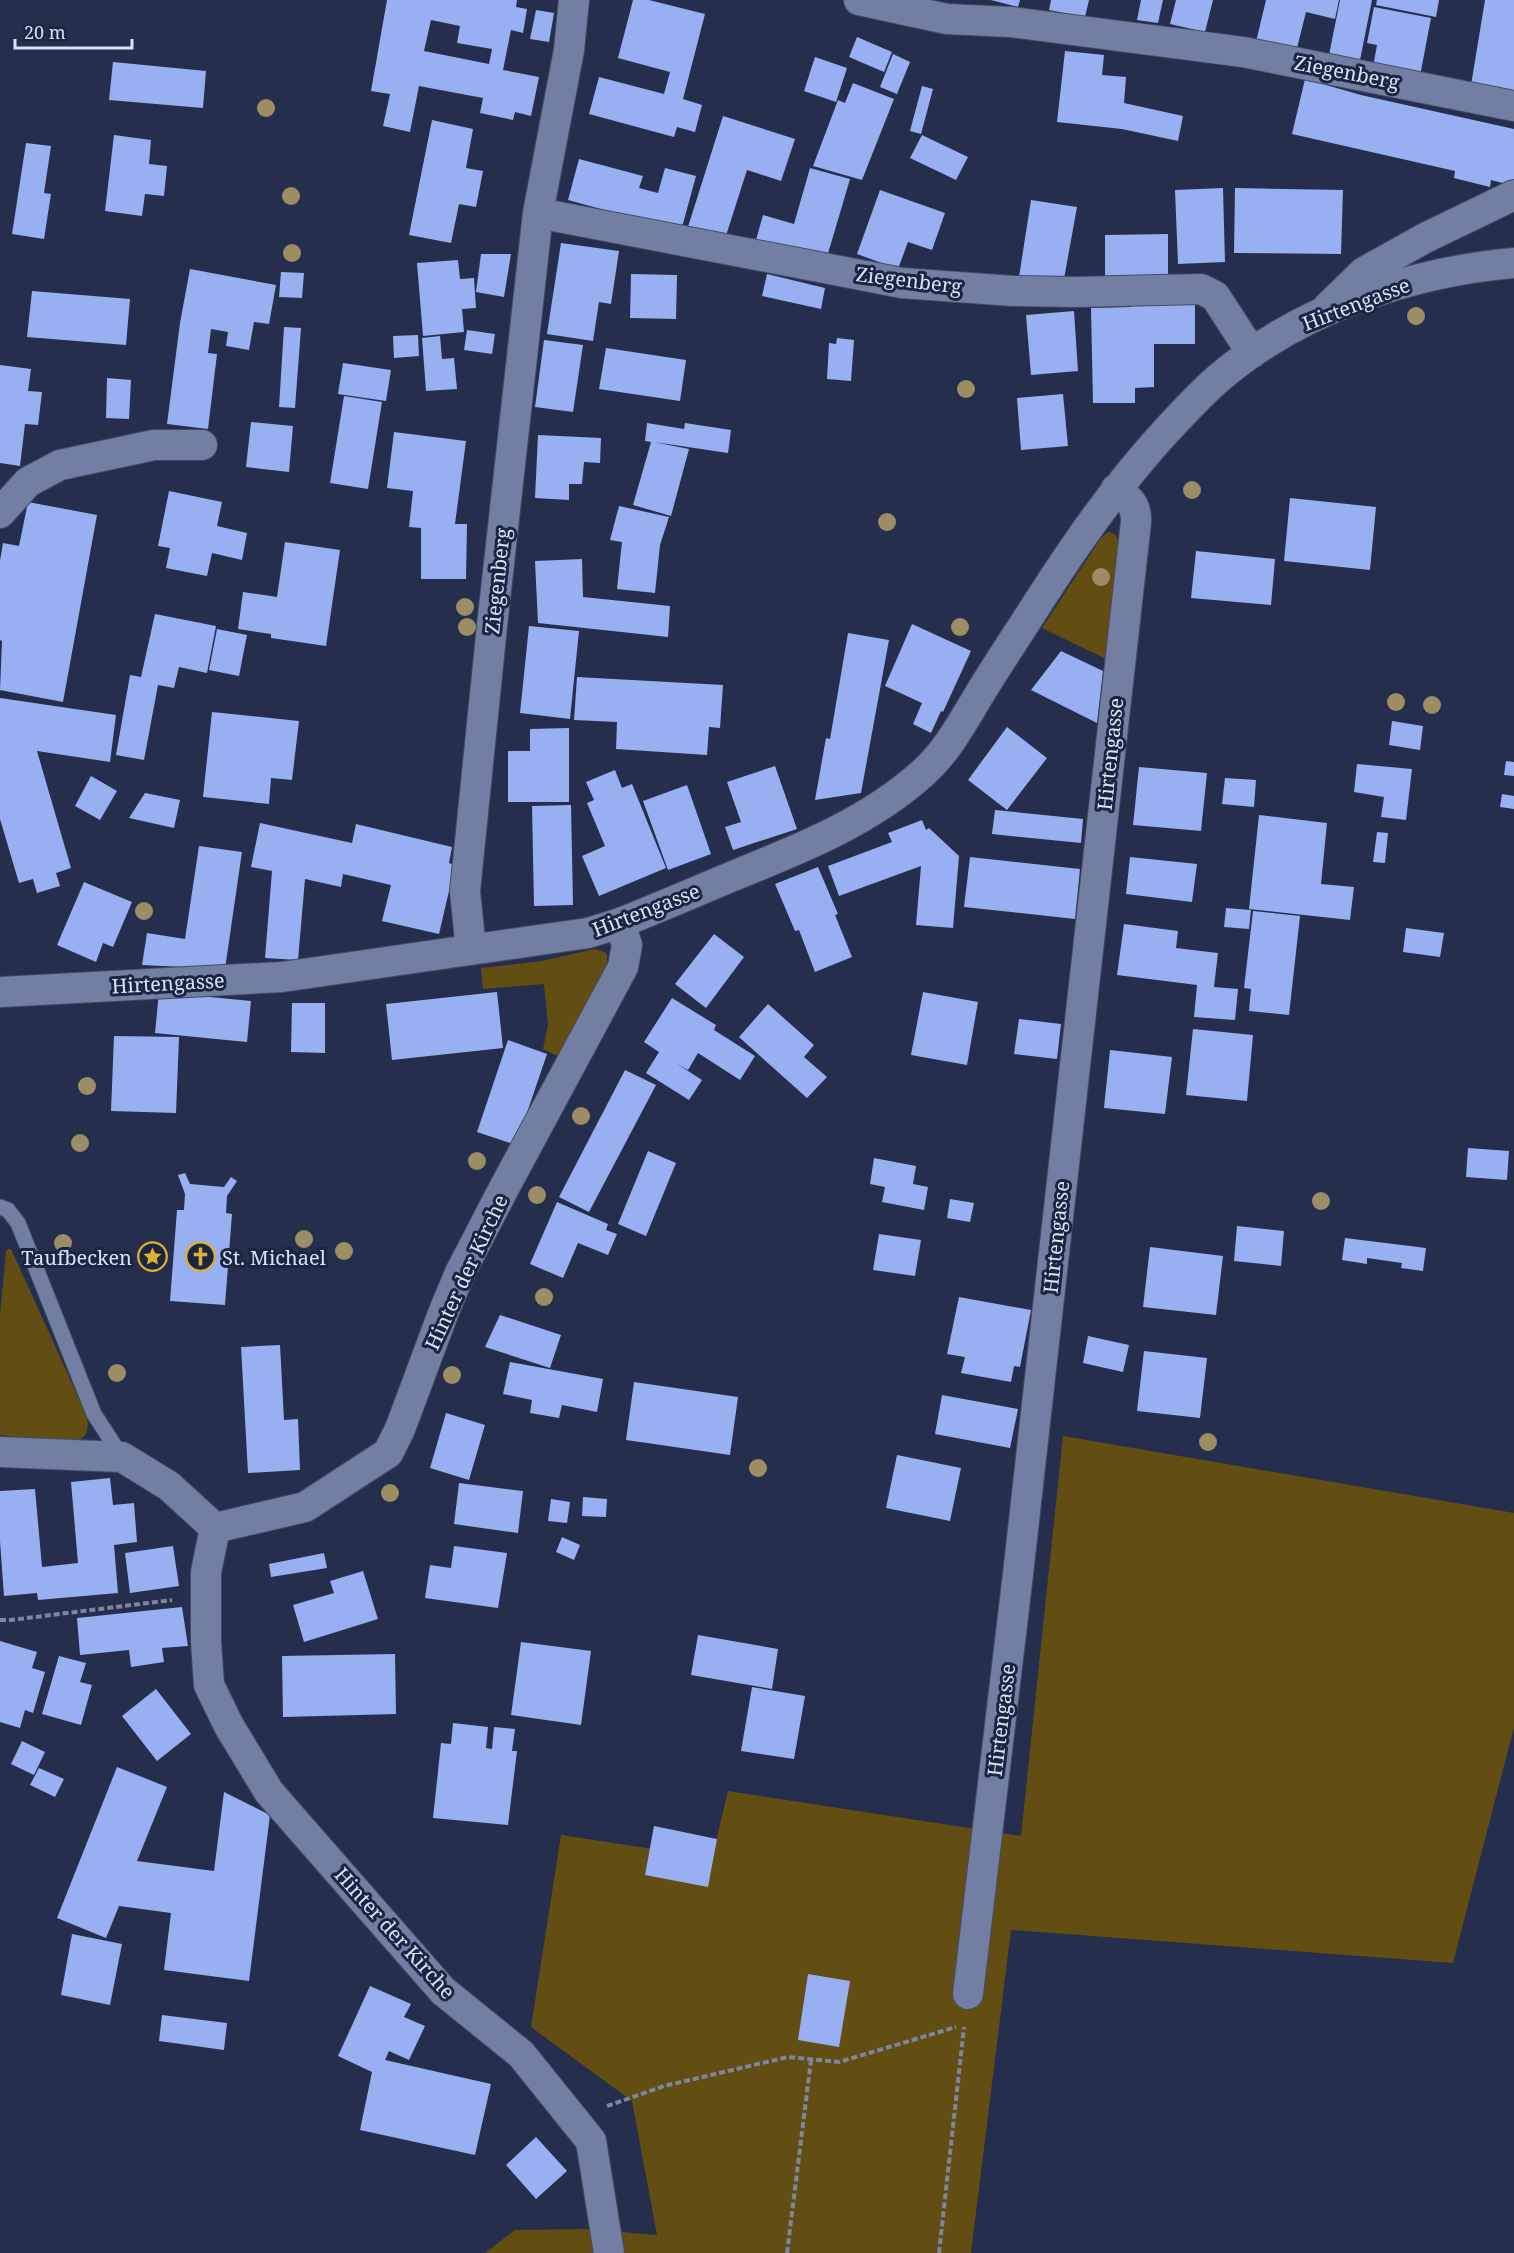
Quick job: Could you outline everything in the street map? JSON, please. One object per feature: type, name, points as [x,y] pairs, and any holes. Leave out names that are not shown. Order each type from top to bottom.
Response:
[{"type":"street","name":"Ziegenberg","points":[[471,950],[465,885],[492,626],[538,213],[569,50],[574,0]]},
{"type":"street","name":"Ziegenberg","points":[[569,50],[596,0]]},
{"type":"street","name":"Ziegenberg","points":[[859,0],[947,19],[1011,22],[1243,52],[1514,105]]},
{"type":"street","points":[[1323,313],[1364,272],[1425,238],[1514,195]]},
{"type":"street","name":"Ziegenberg","points":[[538,213],[902,283],[1034,291],[1201,289],[1215,296],[1252,353]]},
{"type":"street","name":"Hirtengasse","points":[[0,992],[276,978],[588,933],[620,923],[780,857],[820,838],[869,813],[925,772],[963,721],[1073,547],[1116,489],[1194,401],[1223,374],[1287,331],[1323,313],[1428,278],[1514,263]]},
{"type":"street","points":[[0,513],[28,482],[60,465],[154,445],[202,445]]},
{"type":"street","name":"Hirtengasse","points":[[968,1994],[1022,1539],[1136,522],[1134,504],[1116,489]]},
{"type":"street","name":"Hinter der Kirche","points":[[609,2253],[591,2141],[521,2054],[443,1991],[269,1792],[229,1726],[209,1685],[206,1642],[206,1572],[215,1528],[305,1507],[388,1453],[400,1430],[460,1273],[623,967],[627,945],[620,923]]},
{"type":"street","points":[[0,1452],[122,1457],[169,1486],[215,1528]]},
{"type":"lane","points":[[0,1207],[8,1210],[18,1223],[94,1414],[122,1457]]},
{"type":"path","points":[[0,1620],[206,1596]]},
{"type":"path","points":[[572,2118],[664,2086],[788,2057],[839,2062],[964,2025],[939,2253]]},
{"type":"path","points":[[787,2253],[811,2060]]},
{"type":"shaded area","points":[[1108,532],[1116,536],[1118,546],[1106,659],[1042,628],[1101,538]]},
{"type":"shaded area","points":[[595,949],[605,952],[607,967],[560,1057],[543,1049],[548,1025],[544,984],[483,989],[481,968],[542,961]]},
{"type":"shaded area","points":[[8,1249],[11,1249],[86,1414],[88,1424],[86,1433],[77,1441],[71,1443],[0,1435],[0,1316]]},
{"type":"shaded area","points":[[1063,1436],[1514,1513],[1514,1727],[1453,1963],[1011,1930],[971,2253],[485,2253],[515,2230],[586,2229],[657,2235],[632,2101],[531,2027],[561,1835],[712,1858],[728,1791],[1021,1836]]},
{"type":"building","points":[[387,0],[517,0],[516,7],[527,9],[523,33],[511,30],[503,70],[539,77],[531,116],[515,112],[513,120],[480,113],[483,98],[419,86],[410,132],[383,126],[390,94],[371,91]],"holes":[[[431,20],[460,26],[457,43],[492,49],[489,64],[424,51]]]},
{"type":"building","points":[[633,0],[649,0],[705,14],[683,99],[702,105],[695,132],[677,127],[674,137],[589,114],[599,77],[664,94],[670,72],[618,58]]},
{"type":"building","points":[[991,0],[1020,0],[1018,7]]},
{"type":"building","points":[[1051,0],[1089,0],[1085,17],[1049,10]]},
{"type":"building","points":[[1141,0],[1163,0],[1158,23],[1137,20]]},
{"type":"building","points":[[1176,0],[1213,0],[1205,32],[1170,24]]},
{"type":"building","points":[[1266,0],[1339,0],[1335,19],[1306,12],[1296,52],[1256,42]]},
{"type":"building","points":[[1340,0],[1372,0],[1359,65],[1328,60]]},
{"type":"building","points":[[1377,0],[1439,0],[1436,17],[1376,5]]},
{"type":"building","points":[[1485,0],[1514,0],[1514,91],[1471,85]]},
{"type":"building","points":[[1374,7],[1431,18],[1420,76],[1373,67],[1377,45],[1367,43]]},
{"type":"building","points":[[536,10],[554,13],[549,42],[530,39]]},
{"type":"building","points":[[857,37],[892,52],[884,72],[849,57]]},
{"type":"building","points":[[1065,51],[1104,55],[1102,75],[1126,77],[1124,103],[1183,116],[1178,141],[1122,129],[1057,122]]},
{"type":"building","points":[[893,54],[910,62],[897,94],[880,87]]},
{"type":"building","points":[[815,57],[847,68],[836,102],[804,91]]},
{"type":"building","points":[[113,62],[206,71],[203,108],[109,100]]},
{"type":"building","points":[[1305,79],[1361,95],[1514,129],[1514,186],[1491,180],[1490,187],[1454,178],[1455,171],[1292,134]]},
{"type":"building","points":[[853,83],[894,99],[862,180],[813,166],[838,100],[845,103]]},
{"type":"building","points":[[922,86],[933,89],[921,134],[910,131]]},
{"type":"building","points":[[723,116],[795,139],[781,181],[747,170],[724,242],[687,230]]},
{"type":"building","points":[[432,120],[473,129],[466,168],[483,171],[476,207],[459,204],[451,243],[409,235]]},
{"type":"building","points":[[114,135],[151,140],[149,164],[167,166],[164,196],[145,194],[142,216],[105,211]]},
{"type":"building","points":[[922,135],[968,157],[956,180],[910,158]]},
{"type":"building","points":[[26,143],[51,146],[44,193],[51,194],[44,239],[12,234]]},
{"type":"building","points":[[579,159],[643,176],[639,188],[658,193],[665,168],[696,176],[681,231],[568,200]]},
{"type":"building","points":[[810,168],[850,179],[824,267],[754,247],[763,215],[794,224]]},
{"type":"building","points":[[1223,188],[1225,262],[1178,264],[1175,190]]},
{"type":"building","points":[[1235,188],[1343,190],[1341,254],[1234,253]]},
{"type":"building","points":[[880,190],[945,213],[932,250],[908,242],[898,269],[857,254]]},
{"type":"building","points":[[1031,200],[1077,207],[1064,279],[1019,277]]},
{"type":"building","points":[[1168,234],[1168,276],[1105,276],[1105,235]]},
{"type":"building","points":[[561,243],[619,251],[611,304],[599,302],[593,341],[547,334]]},
{"type":"building","points":[[481,254],[511,254],[504,297],[476,292]]},
{"type":"building","points":[[458,260],[460,279],[474,278],[476,308],[462,309],[464,332],[423,336],[417,263]]},
{"type":"building","points":[[190,269],[276,285],[269,324],[254,322],[249,350],[226,346],[228,332],[211,329],[208,353],[217,354],[208,429],[167,424],[180,323]]},
{"type":"building","points":[[281,272],[304,273],[302,298],[279,297]]},
{"type":"building","points":[[631,274],[677,275],[676,319],[630,318]]},
{"type":"building","points":[[767,274],[825,288],[821,309],[762,296]]},
{"type":"building","points":[[32,291],[130,299],[126,345],[27,337]]},
{"type":"building","points":[[1195,299],[1195,344],[1154,344],[1154,387],[1135,388],[1135,403],[1093,403],[1091,308],[1131,307],[1131,300]]},
{"type":"building","points":[[1074,311],[1078,371],[1031,375],[1026,315]]},
{"type":"building","points":[[284,327],[301,328],[295,408],[279,407]]},
{"type":"building","points":[[467,330],[495,334],[492,354],[464,350]]},
{"type":"building","points":[[418,335],[419,356],[394,358],[393,336]]},
{"type":"building","points":[[440,336],[442,359],[454,358],[457,389],[426,391],[422,338]]},
{"type":"building","points":[[837,338],[854,340],[851,381],[827,379],[829,343],[836,344]]},
{"type":"building","points":[[544,340],[583,345],[573,412],[535,407]]},
{"type":"building","points":[[606,348],[686,360],[680,401],[599,389]]},
{"type":"building","points":[[343,363],[391,370],[386,401],[338,394]]},
{"type":"building","points":[[0,365],[31,369],[28,391],[42,392],[38,425],[25,424],[20,466],[0,463]]},
{"type":"building","points":[[107,378],[131,380],[129,419],[106,418]]},
{"type":"building","points":[[1063,394],[1068,446],[1021,450],[1017,398]]},
{"type":"building","points":[[344,396],[382,402],[368,489],[330,483]]},
{"type":"building","points":[[251,422],[293,426],[289,472],[246,467]]},
{"type":"building","points":[[647,423],[684,429],[685,423],[731,430],[728,453],[654,442],[689,449],[671,516],[633,505],[651,442],[645,441]]},
{"type":"building","points":[[394,432],[466,441],[455,524],[467,524],[466,579],[421,579],[421,528],[409,527],[413,491],[387,488]]},
{"type":"building","points":[[538,435],[601,438],[600,463],[584,462],[582,484],[569,484],[569,500],[535,498]]},
{"type":"building","points":[[169,491],[222,502],[217,526],[247,533],[242,560],[212,553],[207,576],[166,568],[170,548],[158,546]]},
{"type":"building","points":[[1290,498],[1376,507],[1370,570],[1284,561]]},
{"type":"building","points":[[28,502],[97,515],[63,702],[0,690],[2,641],[0,640],[0,561],[3,543],[19,546]]},
{"type":"building","points":[[619,506],[669,517],[660,545],[655,593],[617,589],[622,542],[610,540]]},
{"type":"building","points":[[285,542],[340,550],[326,646],[271,638],[271,634],[238,629],[243,592],[277,597]]},
{"type":"building","points":[[1196,551],[1275,559],[1271,605],[1191,598]]},
{"type":"building","points":[[582,559],[583,597],[670,606],[668,637],[538,623],[535,561]]},
{"type":"building","points":[[155,614],[216,626],[207,673],[179,667],[174,688],[158,685],[144,760],[116,755],[130,675],[141,677]]},
{"type":"building","points":[[912,624],[971,651],[931,733],[913,724],[922,703],[885,686]]},
{"type":"building","points":[[529,626],[579,631],[570,719],[520,713]]},
{"type":"building","points":[[217,629],[247,635],[239,676],[209,670]]},
{"type":"building","points":[[848,633],[889,640],[861,793],[815,800],[826,738],[830,739]]},
{"type":"building","points":[[1061,651],[1103,671],[1097,723],[1031,690]]},
{"type":"building","points":[[577,677],[723,685],[720,728],[709,727],[707,755],[616,749],[617,722],[574,720]]},
{"type":"building","points":[[0,698],[116,715],[110,762],[37,751],[71,868],[56,873],[60,886],[37,893],[33,879],[19,883],[0,819]]},
{"type":"building","points":[[212,712],[299,721],[292,780],[271,778],[269,804],[203,797]]},
{"type":"building","points":[[1392,721],[1423,726],[1420,750],[1389,745]]},
{"type":"building","points":[[1007,727],[1047,758],[1007,810],[968,780]]},
{"type":"building","points":[[569,728],[569,802],[508,802],[508,751],[530,751],[530,729]]},
{"type":"building","points":[[1506,761],[1514,762],[1514,776],[1504,775]]},
{"type":"building","points":[[1357,764],[1412,769],[1406,820],[1381,817],[1384,797],[1354,792]]},
{"type":"building","points":[[775,766],[797,829],[733,850],[725,827],[741,822],[727,782]]},
{"type":"building","points":[[1139,767],[1207,773],[1201,831],[1133,825]]},
{"type":"building","points":[[615,770],[622,788],[632,784],[666,868],[599,896],[582,856],[605,846],[587,803],[594,800],[586,782]]},
{"type":"building","points":[[91,776],[117,791],[100,820],[75,806]]},
{"type":"building","points":[[1225,778],[1256,780],[1254,807],[1222,804]]},
{"type":"building","points":[[687,785],[711,854],[668,870],[643,801]]},
{"type":"building","points":[[145,793],[180,800],[174,828],[129,818]]},
{"type":"building","points":[[1502,794],[1514,796],[1514,809],[1500,807]]},
{"type":"building","points":[[571,805],[573,905],[534,906],[532,806]]},
{"type":"building","points":[[995,810],[1083,819],[1081,843],[992,834]]},
{"type":"building","points":[[1259,815],[1327,823],[1321,884],[1354,887],[1350,920],[1249,909]]},
{"type":"building","points":[[922,820],[926,830],[929,828],[959,856],[953,928],[916,925],[921,866],[839,896],[828,866],[892,842],[888,833]]},
{"type":"building","points":[[260,823],[352,843],[356,824],[452,847],[449,863],[455,865],[439,934],[382,921],[391,885],[343,874],[341,887],[305,879],[298,960],[265,958],[272,871],[251,867]]},
{"type":"building","points":[[1377,832],[1388,833],[1385,863],[1373,862]]},
{"type":"building","points":[[199,846],[242,852],[225,969],[142,965],[147,933],[185,939]]},
{"type":"building","points":[[970,857],[1080,869],[1075,919],[964,907]]},
{"type":"building","points":[[1130,857],[1197,864],[1192,902],[1126,894]]},
{"type":"building","points":[[818,867],[838,914],[835,915],[852,957],[815,972],[799,930],[795,931],[775,884]]},
{"type":"building","points":[[84,882],[132,902],[113,947],[103,943],[96,962],[57,945]]},
{"type":"building","points":[[1226,908],[1251,910],[1249,929],[1224,927]]},
{"type":"building","points":[[1253,911],[1300,916],[1289,1015],[1249,1011],[1251,989],[1244,988]]},
{"type":"building","points":[[1124,924],[1178,931],[1176,948],[1218,953],[1214,987],[1238,989],[1235,1020],[1194,1017],[1197,985],[1117,975]]},
{"type":"building","points":[[1406,928],[1444,933],[1440,957],[1403,952]]},
{"type":"building","points":[[714,934],[744,957],[706,1008],[675,984]]},
{"type":"building","points":[[159,992],[251,1001],[247,1042],[155,1033]]},
{"type":"building","points":[[497,992],[503,1048],[392,1060],[386,1004]]},
{"type":"building","points":[[923,992],[978,1002],[967,1065],[911,1055]]},
{"type":"building","points":[[672,998],[716,1025],[714,1030],[755,1056],[740,1080],[698,1053],[688,1070],[676,1063],[702,1080],[689,1100],[646,1073],[659,1052],[644,1042]]},
{"type":"building","points":[[292,1003],[325,1003],[325,1053],[291,1052]]},
{"type":"building","points":[[768,1004],[814,1045],[804,1057],[827,1077],[807,1098],[739,1037]]},
{"type":"building","points":[[1019,1019],[1061,1024],[1057,1059],[1014,1054]]},
{"type":"building","points":[[1193,1029],[1253,1035],[1247,1101],[1186,1095]]},
{"type":"building","points":[[114,1036],[179,1037],[176,1113],[111,1111]]},
{"type":"building","points":[[508,1040],[547,1054],[516,1145],[477,1132]]},
{"type":"building","points":[[1110,1050],[1172,1057],[1165,1114],[1104,1108]]},
{"type":"building","points":[[625,1070],[656,1085],[589,1212],[559,1197]]},
{"type":"building","points":[[1468,1148],[1509,1151],[1507,1180],[1466,1177]]},
{"type":"building","points":[[648,1151],[676,1163],[646,1236],[618,1224]]},
{"type":"building","points":[[874,1158],[916,1166],[913,1184],[928,1187],[924,1210],[882,1202],[885,1187],[870,1184]]},
{"type":"building","name":"St. Michael","points":[[185,1173],[190,1184],[224,1187],[231,1177],[237,1181],[227,1196],[226,1213],[232,1214],[225,1305],[170,1301],[177,1210],[184,1210],[185,1194],[178,1175]]},
{"type":"building","points":[[950,1199],[974,1203],[970,1222],[947,1218]]},
{"type":"building","points":[[557,1202],[608,1224],[606,1230],[617,1234],[608,1255],[578,1243],[563,1278],[530,1264]]},
{"type":"building","points":[[1237,1226],[1284,1231],[1281,1266],[1234,1261]]},
{"type":"building","points":[[879,1234],[921,1240],[915,1276],[873,1270]]},
{"type":"building","points":[[1345,1238],[1426,1248],[1423,1271],[1401,1268],[1402,1263],[1367,1258],[1367,1264],[1342,1260]]},
{"type":"building","points":[[1150,1247],[1223,1256],[1216,1315],[1143,1307]]},
{"type":"building","points":[[959,1297],[1031,1310],[1020,1367],[1014,1366],[1011,1382],[961,1373],[965,1357],[947,1354]]},
{"type":"building","points":[[500,1315],[561,1335],[550,1368],[485,1347]]},
{"type":"building","points":[[1088,1336],[1129,1345],[1123,1372],[1083,1363]]},
{"type":"building","points":[[280,1345],[284,1420],[298,1419],[300,1470],[248,1473],[241,1347]]},
{"type":"building","points":[[1144,1351],[1207,1358],[1200,1418],[1137,1411]]},
{"type":"building","points":[[510,1362],[603,1379],[597,1412],[562,1405],[559,1418],[530,1413],[532,1400],[503,1394]]},
{"type":"building","points":[[634,1382],[738,1397],[730,1455],[626,1440]]},
{"type":"building","points":[[942,1395],[1018,1409],[1010,1448],[935,1434]]},
{"type":"building","points":[[446,1413],[485,1425],[469,1480],[430,1468]]},
{"type":"building","points":[[897,1455],[961,1468],[950,1521],[886,1508]]},
{"type":"building","points":[[110,1478],[113,1505],[134,1503],[137,1542],[114,1545],[118,1593],[38,1600],[37,1593],[4,1596],[0,1541],[0,1491],[35,1489],[42,1567],[78,1563],[71,1482]]},
{"type":"building","points":[[459,1483],[523,1491],[518,1533],[454,1524]]},
{"type":"building","points":[[583,1497],[607,1499],[606,1517],[582,1516]]},
{"type":"building","points":[[551,1499],[570,1502],[567,1523],[548,1521]]},
{"type":"building","points":[[562,1537],[580,1545],[574,1560],[556,1552]]},
{"type":"building","points":[[173,1546],[179,1586],[130,1593],[125,1553]]},
{"type":"building","points":[[454,1546],[507,1553],[498,1608],[425,1598],[430,1565],[451,1568]]},
{"type":"building","points":[[324,1553],[327,1568],[271,1577],[269,1564]]},
{"type":"building","points":[[363,1571],[378,1619],[304,1642],[293,1605],[334,1593],[330,1581]]},
{"type":"building","points":[[182,1607],[188,1646],[162,1648],[164,1662],[131,1667],[129,1650],[80,1655],[77,1618]]},
{"type":"building","points":[[698,1635],[778,1649],[772,1689],[691,1675]]},
{"type":"building","points":[[0,1641],[37,1652],[32,1668],[45,1672],[33,1713],[25,1710],[20,1728],[0,1722]]},
{"type":"building","points":[[521,1642],[591,1651],[581,1725],[511,1715]]},
{"type":"building","points":[[395,1654],[396,1714],[283,1717],[282,1656]]},
{"type":"building","points":[[59,1656],[86,1663],[80,1682],[92,1685],[81,1725],[42,1714]]},
{"type":"building","points":[[752,1687],[805,1696],[794,1759],[741,1751]]},
{"type":"building","points":[[156,1689],[191,1734],[157,1761],[122,1716]]},
{"type":"building","points":[[453,1723],[488,1727],[486,1748],[492,1749],[494,1727],[515,1729],[512,1751],[517,1751],[508,1825],[433,1818],[441,1743],[451,1744]]},
{"type":"building","points":[[22,1741],[45,1752],[34,1775],[11,1764]]},
{"type":"building","points":[[117,1767],[167,1787],[137,1861],[214,1871],[224,1792],[270,1815],[249,1981],[164,1970],[171,1913],[119,1906],[106,1938],[57,1918]]},
{"type":"building","points":[[39,1768],[64,1779],[55,1797],[30,1785]]},
{"type":"building","points":[[654,1826],[717,1839],[708,1887],[645,1875]]},
{"type":"building","points":[[72,1934],[122,1944],[110,2005],[61,1995]]},
{"type":"building","points":[[808,1974],[850,1981],[839,2047],[798,2040]]},
{"type":"building","points":[[370,1986],[411,2004],[404,2017],[425,2026],[409,2060],[389,2051],[385,2060],[491,2084],[475,2155],[360,2130],[372,2072],[338,2056]]},
{"type":"building","points":[[162,2015],[227,2023],[224,2050],[159,2041]]},
{"type":"building","points":[[536,2137],[567,2171],[536,2199],[506,2165]]},
{"type":"place","name":"Taufbecken","points":[[153,1257]]},
{"type":"place","name":"St. Michael","points":[[201,1257]]}]
